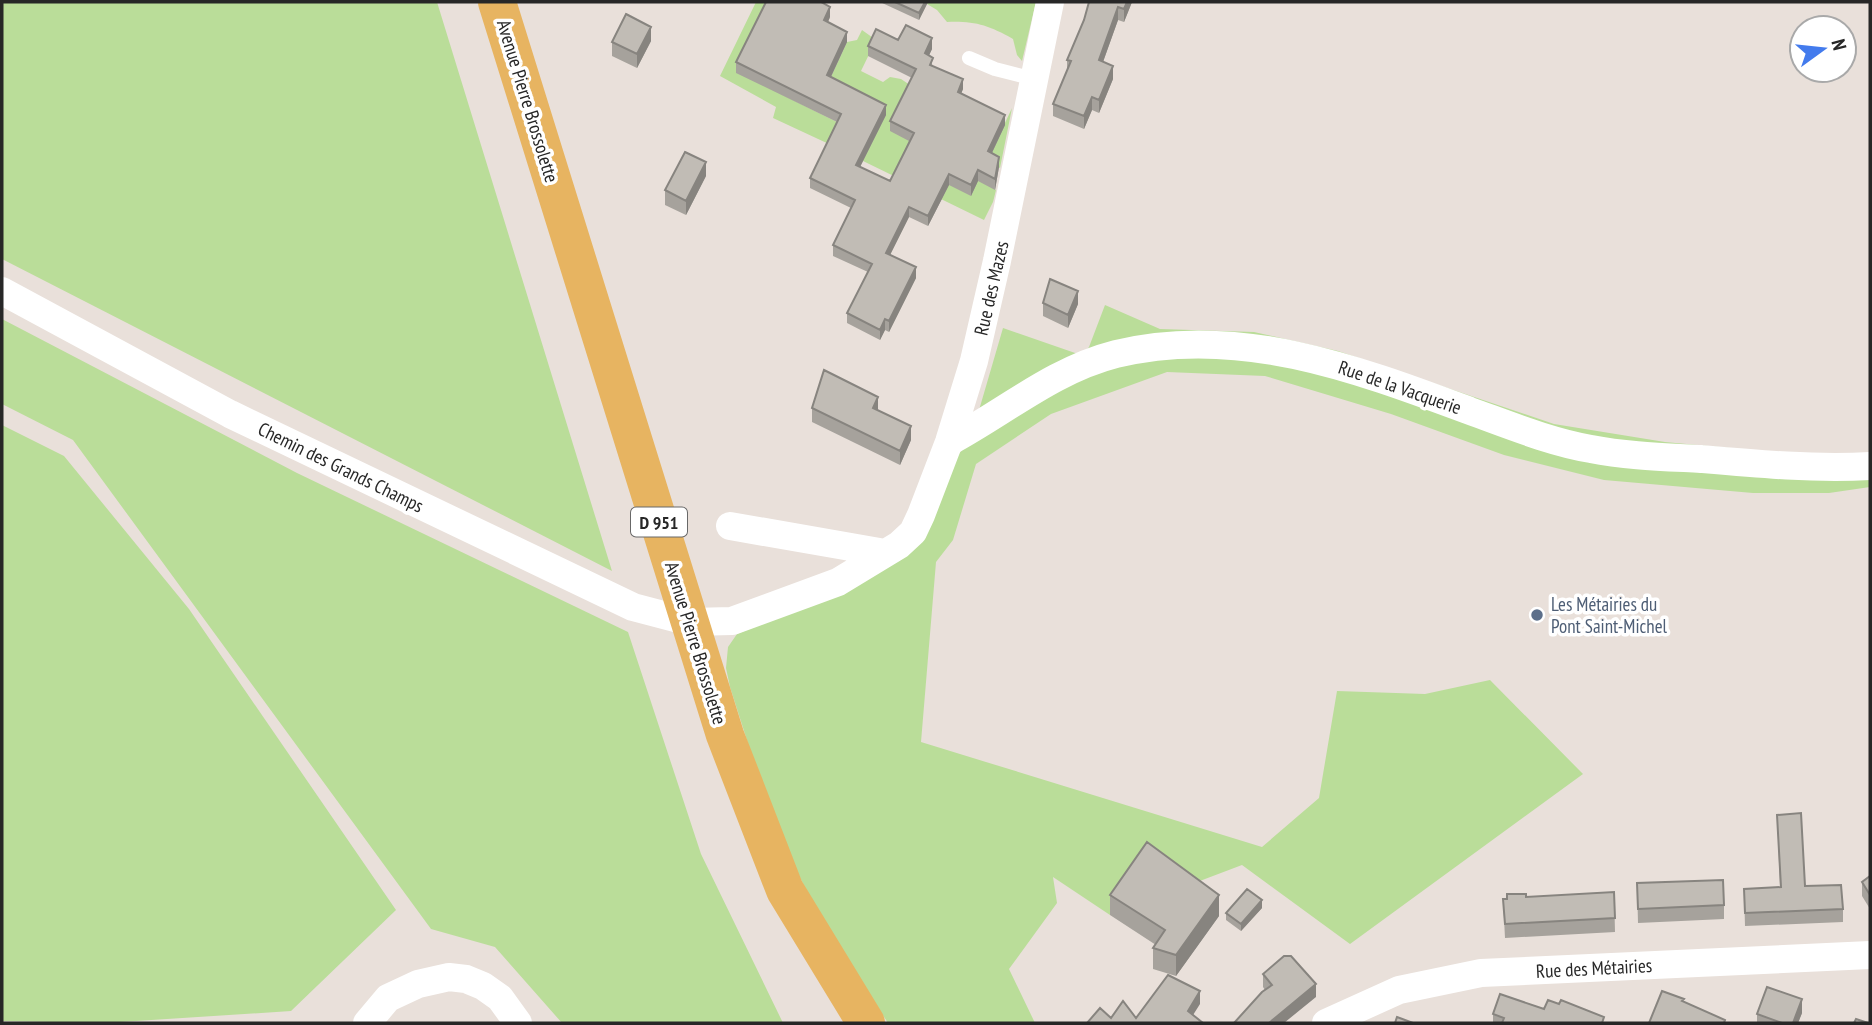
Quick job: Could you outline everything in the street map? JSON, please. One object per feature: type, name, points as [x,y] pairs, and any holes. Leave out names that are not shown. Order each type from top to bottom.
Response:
[{"type":"main road","name":"Avenue Pierre Brossolette","points":[[497,2],[724,736],[785,890],[866,1023]]},
{"type":"street","name":"Rue des Mazes","points":[[690,622],[732,621],[800,598],[838,582],[913,532],[949,442],[974,361],[1050,2]]},
{"type":"street","name":"Chemin des Grands Champs","points":[[2,290],[230,414],[633,607],[690,622]]},
{"type":"street","name":"Rue de la Vacquerie","points":[[949,442],[992,418],[1031,390],[1074,368],[1115,355],[1155,347],[1198,343],[1244,346],[1313,359],[1401,386],[1523,430],[1591,449],[1783,466],[1870,466]]},
{"type":"street","points":[[730,526],[885,553]]},
{"type":"street","name":"Rue des Métairies","points":[[1326,1023],[1399,990],[1481,973],[1870,955]]},
{"type":"street","points":[[367,1023],[388,998],[418,984],[449,977],[466,979],[483,986],[500,998],[519,1023]]},
{"type":"lane","points":[[969,58],[995,69],[1034,79]]},
{"type":"green space","points":[[2,2],[437,2],[612,571],[2,259]]},
{"type":"green space","points":[[756,2],[782,2],[737,72],[841,124],[831,145],[773,118],[776,107],[720,76]]},
{"type":"green space","points":[[1036,2],[1022,61],[1017,55],[1013,39],[981,25],[947,22],[937,10],[927,4]]},
{"type":"green space","points":[[862,30],[876,40],[861,71],[883,82],[890,77],[901,79],[910,85],[942,81],[971,195],[1012,108],[1000,168],[990,162],[980,181],[996,190],[984,220],[863,161],[827,85],[847,42],[857,40]]},
{"type":"green space","points":[[1105,305],[1160,329],[1254,332],[1338,351],[1554,424],[1665,442],[1870,461],[1634,448],[1176,339],[977,417],[1003,328],[1078,354],[1089,347]]},
{"type":"green space","points":[[2,319],[297,473],[628,632],[701,854],[783,1023],[562,1023],[495,947],[431,929],[73,440],[2,404]]},
{"type":"green space","points":[[1269,355],[1531,440],[1870,471],[1870,487],[1829,493],[1753,493],[1604,480],[1504,455],[1391,414],[1265,376],[1167,372],[1051,414],[976,464],[953,540],[936,562],[921,742],[1262,847],[1319,798],[1337,691],[1425,694],[1490,680],[1583,774],[1350,944],[1242,865],[1110,915],[1053,877],[1057,903],[1009,969],[1035,1023],[888,1023],[824,926],[787,851],[760,781],[730,687],[726,668],[728,647],[737,634],[859,583],[975,436],[1109,361]]},
{"type":"green space","points":[[2,425],[64,456],[189,609],[396,910],[291,1011],[105,1023],[2,1021]]},
{"type":"building","points":[[766,2],[821,2],[830,7],[824,20],[847,32],[827,75],[886,105],[856,165],[890,181],[914,133],[890,121],[916,69],[868,46],[876,29],[898,40],[906,25],[932,38],[925,53],[933,58],[930,65],[963,79],[958,92],[1005,115],[988,151],[999,157],[995,179],[978,170],[971,185],[949,174],[928,216],[909,207],[886,253],[916,267],[889,321],[885,319],[880,330],[847,313],[872,264],[833,245],[855,200],[810,178],[841,114],[736,62]]},
{"type":"building","points":[[895,2],[925,2],[919,13]]},
{"type":"building","points":[[1089,2],[1127,2],[1124,9],[1118,7],[1099,60],[1113,66],[1099,100],[1092,97],[1084,116],[1053,104],[1071,61],[1067,60]]},
{"type":"building","points":[[626,14],[651,27],[637,54],[612,42]]},
{"type":"building","points":[[685,152],[706,162],[686,201],[665,190]]},
{"type":"building","points":[[1050,279],[1078,291],[1068,315],[1043,303]]},
{"type":"building","points":[[824,370],[878,397],[873,408],[911,426],[900,451],[812,408]]},
{"type":"building","points":[[1801,813],[1805,886],[1841,885],[1843,909],[1745,913],[1744,889],[1781,887],[1777,815]]},
{"type":"building","points":[[1147,842],[1219,895],[1176,955],[1153,948],[1165,930],[1110,895]]},
{"type":"building","points":[[1870,876],[1870,895],[1862,882]]},
{"type":"building","points":[[1723,880],[1724,905],[1638,909],[1637,883]]},
{"type":"building","points":[[1247,889],[1262,900],[1241,924],[1226,913]]},
{"type":"building","points":[[1614,892],[1615,918],[1505,924],[1503,899],[1507,899],[1507,894],[1526,894],[1526,897]]},
{"type":"building","points":[[1284,956],[1291,956],[1316,984],[1269,1023],[1234,1023],[1262,992],[1272,985],[1263,974]]},
{"type":"building","points":[[1168,975],[1200,991],[1188,1011],[1203,1023],[1087,1023],[1100,1008],[1111,1018],[1123,1001],[1136,1018]]},
{"type":"building","points":[[1767,987],[1802,999],[1793,1023],[1782,1023],[1757,1014]]},
{"type":"building","points":[[1662,991],[1725,1020],[1724,1023],[1649,1023]]},
{"type":"building","points":[[1500,994],[1544,1009],[1548,1000],[1559,1004],[1561,1000],[1604,1017],[1602,1023],[1502,1023],[1504,1018],[1493,1014]]},
{"type":"building","points":[[1397,1017],[1413,1023],[1395,1023]]},
{"type":"place","name":"Les Métairies du Pont Saint-Michel","points":[[1537,615]]}]
